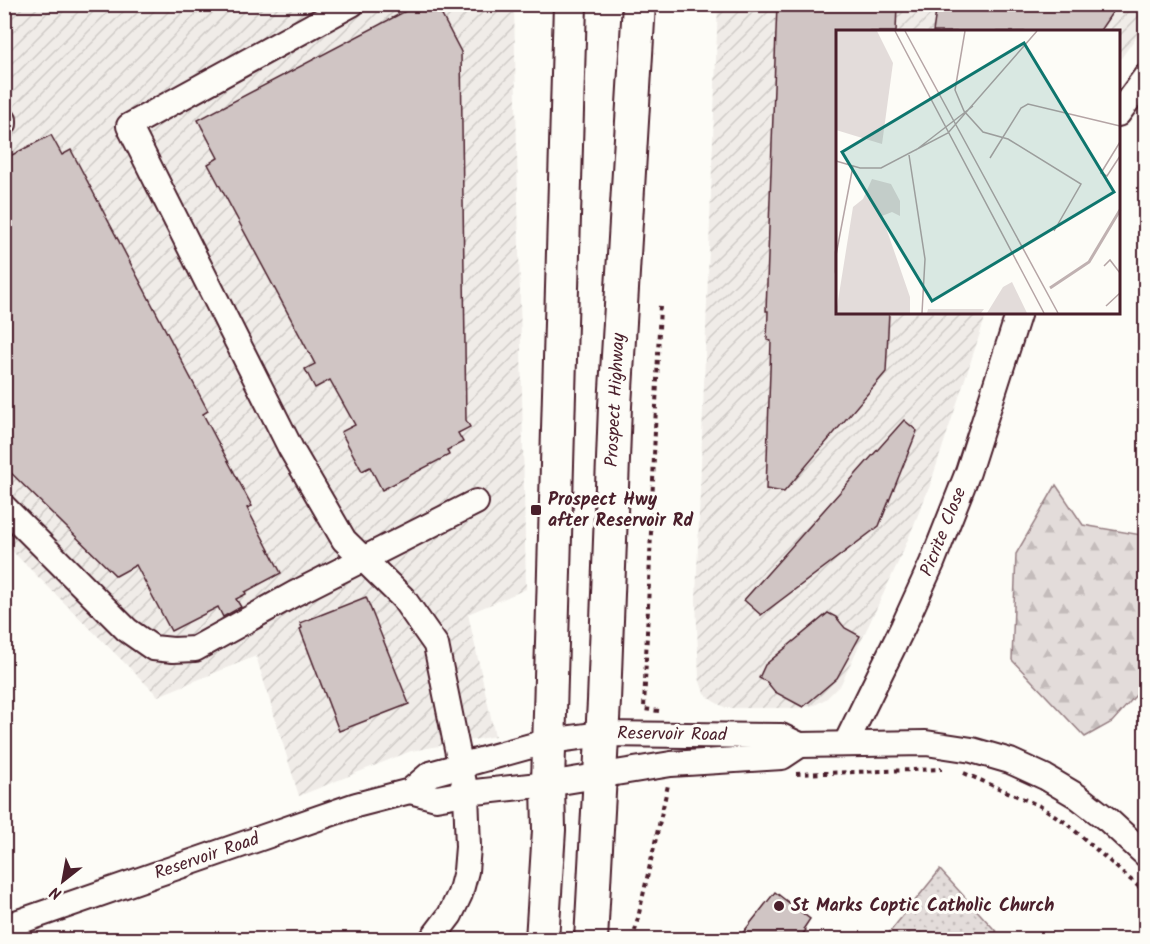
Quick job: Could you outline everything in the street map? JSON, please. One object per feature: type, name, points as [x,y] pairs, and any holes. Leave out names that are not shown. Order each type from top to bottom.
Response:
[{"type":"main road","points":[[542,939],[549,830],[549,741],[570,4]]},
{"type":"main road","name":"Prospect Highway","points":[[591,939],[615,406],[639,4]]},
{"type":"street","points":[[352,4],[129,126],[291,449],[344,540],[403,598],[436,645],[466,793],[468,847],[466,871],[460,894],[450,915],[431,939]]},
{"type":"street","points":[[1120,113],[1146,76]]},
{"type":"street","name":"Picrite Close","points":[[846,743],[903,627],[968,472],[1017,314]]},
{"type":"street","points":[[4,507],[127,630],[153,648],[174,650],[195,649],[294,594],[476,502]]},
{"type":"street","name":"Reservoir Road","points":[[4,927],[356,805],[410,791],[430,774],[549,741],[602,734],[781,736],[800,745],[926,743],[972,750],[1010,761],[1044,777],[1077,796],[1144,849]]},
{"type":"street","name":"Reservoir Road","points":[[410,791],[436,798],[548,784],[671,764],[782,757],[800,745]]},
{"type":"path","points":[[660,304],[644,709],[663,711]]},
{"type":"path","points":[[785,775],[948,769]]},
{"type":"path","points":[[961,771],[1040,806],[1065,822],[1146,896]]},
{"type":"path","points":[[633,939],[669,783]]},
{"type":"shaded area","points":[[4,5],[514,5],[526,589],[468,614],[495,736],[411,751],[299,796],[256,656],[158,696],[5,544]]},
{"type":"shaded area","points":[[718,5],[1145,5],[1145,25],[1120,60],[1120,30],[836,30],[836,314],[986,314],[929,488],[901,556],[841,684],[827,698],[815,705],[799,708],[726,708],[713,701],[704,693],[699,678],[696,600]]},
{"type":"green space","points":[[1056,485],[1083,525],[1141,535],[1145,522],[1145,685],[1112,722],[1085,737],[1012,660],[1016,554]]},
{"type":"green space","points":[[940,870],[1003,939],[884,939]]},
{"type":"building","points":[[419,4],[436,4],[461,52],[466,420],[470,427],[458,433],[463,442],[447,450],[449,455],[382,490],[370,467],[362,471],[341,432],[355,425],[330,380],[315,388],[305,369],[315,364],[208,164],[218,158],[198,120]]},
{"type":"building","points":[[777,4],[897,4],[896,30],[836,30],[836,314],[889,314],[886,372],[784,492],[766,489],[771,341],[767,340],[768,311],[766,311]]},
{"type":"building","points":[[940,4],[1118,4],[1100,30],[933,30],[936,11]]},
{"type":"building","points":[[51,135],[62,155],[71,150],[208,411],[203,414],[252,506],[247,508],[281,573],[245,592],[246,594],[236,599],[241,607],[223,617],[218,607],[171,631],[136,565],[116,576],[4,466],[4,159]]},
{"type":"building","points":[[904,420],[917,431],[879,526],[761,615],[744,600]]},
{"type":"building","points":[[366,597],[409,704],[339,731],[300,629],[302,628],[300,623]]},
{"type":"building","points":[[828,613],[836,617],[845,628],[860,636],[837,678],[803,707],[775,692],[767,682],[759,678],[765,665]]},
{"type":"building","name":"St Marks Coptic Catholic Church","points":[[775,892],[810,919],[799,939],[738,939]]},
{"type":"place","name":"Prospect Hwy after Reservoir Rd","points":[[536,510]]},
{"type":"place","name":"St Marks Coptic Catholic Church","points":[[779,906]]}]
